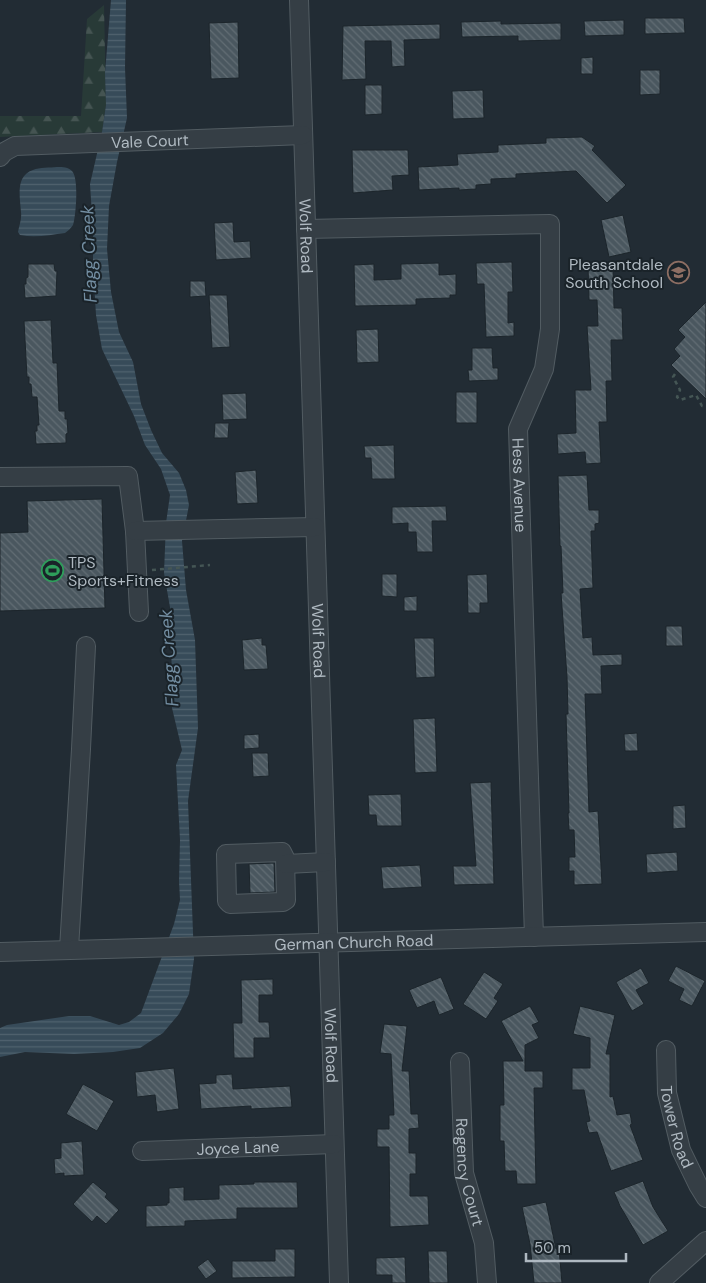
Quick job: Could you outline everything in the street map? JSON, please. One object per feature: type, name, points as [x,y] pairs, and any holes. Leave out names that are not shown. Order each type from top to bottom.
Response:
[{"type":"street","name":"Wolf Road","points":[[299,0],[338,1283]]},
{"type":"street","name":"Vale Court","points":[[0,157],[4,152],[15,146],[303,135]]},
{"type":"street","name":"Hess Avenue","points":[[306,229],[550,224],[550,329],[544,369],[518,429],[534,937]]},
{"type":"street","points":[[0,477],[128,476],[141,530],[138,571],[139,612]]},
{"type":"street","points":[[141,530],[315,527]]},
{"type":"street","points":[[69,949],[86,646]]},
{"type":"street","points":[[282,852],[285,861],[286,900],[283,902],[230,904],[227,901],[226,854],[282,852]]},
{"type":"street","points":[[285,861],[326,862]]},
{"type":"street","name":"German Church Road","points":[[0,952],[706,932]]},
{"type":"street","name":"Tower Road","points":[[666,1050],[666,1093],[681,1150],[706,1198]]},
{"type":"street","name":"Regency Court","points":[[460,1062],[464,1173],[484,1243],[487,1283]]},
{"type":"street","name":"Joyce Lane","points":[[142,1151],[334,1144]]},
{"type":"street","points":[[659,1283],[706,1241]]},
{"type":"path","points":[[675,374],[673,378],[680,390],[677,397],[680,400],[696,395],[702,406],[706,406]]},
{"type":"path","points":[[138,571],[210,566]]},
{"type":"green space","points":[[104,5],[106,105],[102,132],[0,137],[0,116],[81,116],[87,19]]},
{"type":"water","points":[[111,0],[126,0],[125,68],[127,118],[109,206],[107,249],[111,292],[119,332],[133,362],[141,404],[162,453],[179,473],[186,490],[189,505],[182,541],[186,590],[195,640],[198,728],[188,801],[194,959],[189,994],[179,1014],[163,1033],[140,1048],[113,1052],[74,1054],[25,1052],[0,1057],[0,1028],[7,1025],[69,1016],[90,1016],[119,1025],[129,1022],[141,1013],[174,924],[180,900],[180,840],[176,765],[182,750],[172,708],[171,613],[164,573],[166,523],[170,495],[161,469],[145,445],[134,416],[102,349],[96,315],[90,184],[106,105],[105,73]]},
{"type":"water","points":[[63,167],[72,171],[76,181],[73,225],[65,233],[37,236],[20,235],[18,232],[21,217],[20,188],[23,177],[36,169]]},
{"type":"building","points":[[645,18],[684,18],[685,33],[645,34]]},
{"type":"building","points":[[624,20],[624,35],[585,36],[584,21]]},
{"type":"building","points":[[501,21],[501,24],[561,23],[561,40],[518,41],[518,36],[462,37],[461,22]]},
{"type":"building","points":[[238,22],[239,78],[211,79],[209,23]]},
{"type":"building","points":[[440,24],[440,39],[404,40],[405,66],[392,67],[391,41],[365,41],[366,79],[342,80],[343,26]]},
{"type":"building","points":[[593,57],[593,74],[581,74],[581,58]]},
{"type":"building","points":[[640,70],[660,70],[660,94],[640,95]]},
{"type":"building","points":[[365,85],[382,85],[382,114],[365,115]]},
{"type":"building","points":[[483,90],[484,118],[453,119],[452,91]]},
{"type":"building","points":[[582,137],[595,146],[592,150],[626,185],[607,203],[576,171],[516,174],[516,178],[491,179],[491,184],[476,185],[476,189],[419,190],[418,167],[458,165],[457,154],[498,152],[498,145],[546,143],[546,138]]},
{"type":"building","points":[[352,150],[408,150],[409,175],[392,176],[393,190],[353,193]]},
{"type":"building","points":[[623,215],[631,252],[609,257],[601,220]]},
{"type":"building","points":[[233,222],[234,242],[250,241],[251,258],[216,260],[214,223]]},
{"type":"building","points":[[512,262],[513,292],[508,292],[508,323],[514,322],[514,336],[486,337],[484,284],[477,284],[476,263]]},
{"type":"building","points":[[439,263],[439,275],[456,274],[456,295],[450,295],[450,298],[416,299],[416,305],[355,306],[354,265],[374,264],[374,280],[401,279],[401,264]]},
{"type":"building","points":[[28,264],[54,264],[55,271],[57,271],[56,296],[25,298],[24,284],[26,284],[26,278],[28,277]]},
{"type":"building","points":[[588,266],[613,266],[614,308],[622,308],[623,340],[611,340],[612,381],[606,381],[607,422],[599,422],[601,463],[586,464],[585,452],[558,454],[557,434],[576,433],[575,390],[591,390],[587,326],[598,326],[597,300],[589,300]]},
{"type":"building","points":[[190,281],[205,281],[206,296],[190,297]]},
{"type":"building","points":[[209,295],[227,295],[230,347],[212,348]]},
{"type":"building","points":[[706,302],[706,399],[671,365],[680,356],[674,349],[685,337],[678,330]]},
{"type":"building","points":[[51,320],[53,363],[57,363],[59,411],[65,411],[68,433],[66,434],[66,443],[36,444],[35,431],[37,431],[37,425],[39,425],[37,397],[32,397],[31,384],[29,384],[29,377],[27,377],[24,321]]},
{"type":"building","points":[[378,329],[379,362],[357,363],[356,330]]},
{"type":"building","points":[[472,348],[492,348],[493,368],[498,368],[498,380],[469,381],[468,370],[472,370]]},
{"type":"building","points":[[456,392],[477,392],[477,423],[456,423]]},
{"type":"building","points":[[246,393],[247,419],[223,420],[222,394]]},
{"type":"building","points":[[215,423],[229,423],[228,438],[214,438]]},
{"type":"building","points":[[394,445],[395,479],[372,479],[371,458],[365,458],[364,446]]},
{"type":"building","points":[[256,470],[258,503],[237,504],[235,472]]},
{"type":"building","points":[[587,475],[589,510],[599,510],[599,523],[595,524],[595,531],[591,531],[593,588],[580,589],[583,638],[592,637],[593,655],[622,654],[622,665],[601,666],[602,694],[585,694],[589,812],[598,811],[602,884],[574,885],[574,871],[569,871],[569,857],[575,857],[574,830],[569,830],[568,813],[567,677],[561,593],[563,593],[558,476]]},
{"type":"building","name":"TPS Sports+Fitness","points":[[102,499],[105,608],[0,611],[0,533],[28,532],[27,501]]},
{"type":"building","points":[[446,506],[447,521],[432,521],[433,552],[417,552],[416,532],[408,532],[408,523],[392,524],[392,507]]},
{"type":"building","points":[[382,574],[397,574],[397,597],[382,596]]},
{"type":"building","points":[[487,574],[488,603],[480,603],[480,613],[468,613],[467,575]]},
{"type":"building","points":[[417,596],[417,611],[404,611],[404,597]]},
{"type":"building","points":[[666,626],[682,626],[683,646],[666,646]]},
{"type":"building","points":[[262,638],[262,645],[266,645],[268,669],[244,670],[242,640]]},
{"type":"building","points":[[414,638],[434,638],[435,677],[416,678]]},
{"type":"building","points":[[435,718],[437,772],[415,773],[413,719]]},
{"type":"building","points":[[637,733],[638,751],[625,751],[624,734]]},
{"type":"building","points":[[259,734],[259,748],[244,749],[244,735]]},
{"type":"building","points":[[252,753],[268,753],[269,776],[253,777]]},
{"type":"building","points":[[491,782],[494,884],[454,885],[453,866],[476,866],[470,783]]},
{"type":"building","points":[[401,794],[402,826],[377,826],[376,815],[369,815],[368,795]]},
{"type":"building","points":[[685,805],[686,828],[673,829],[673,806]]},
{"type":"building","points":[[677,852],[678,871],[647,873],[646,854]]},
{"type":"building","points":[[274,863],[275,892],[250,893],[249,864]]},
{"type":"building","points":[[420,865],[422,887],[383,889],[381,867]]},
{"type":"building","points":[[676,966],[705,981],[692,1006],[679,1000],[684,989],[668,981]]},
{"type":"building","points":[[641,968],[649,983],[636,990],[644,1004],[632,1011],[616,982]]},
{"type":"building","points":[[484,972],[503,984],[494,998],[498,1001],[486,1019],[463,1004]]},
{"type":"building","points":[[441,977],[454,1009],[439,1015],[434,1001],[417,1008],[409,990]]},
{"type":"building","points":[[273,979],[273,995],[259,995],[259,1022],[269,1022],[270,1038],[254,1038],[254,1058],[234,1058],[233,1023],[242,1023],[241,980]]},
{"type":"building","points":[[530,1006],[539,1022],[532,1025],[539,1038],[525,1045],[525,1071],[543,1071],[543,1088],[534,1088],[536,1184],[517,1184],[516,1171],[505,1171],[504,1141],[500,1141],[500,1105],[504,1105],[503,1061],[523,1061],[501,1021]]},
{"type":"building","points":[[580,1006],[615,1015],[606,1054],[610,1054],[610,1097],[613,1096],[617,1115],[630,1113],[632,1124],[630,1125],[643,1160],[611,1171],[597,1132],[589,1133],[586,1122],[590,1121],[584,1090],[572,1090],[572,1068],[590,1068],[590,1038],[573,1034]]},
{"type":"building","points":[[384,1024],[407,1026],[402,1071],[409,1071],[411,1114],[418,1114],[419,1128],[409,1129],[409,1153],[416,1153],[416,1174],[410,1174],[410,1196],[428,1196],[429,1225],[390,1227],[389,1147],[377,1147],[377,1129],[389,1129],[389,1115],[394,1115],[391,1054],[380,1053]]},
{"type":"building","points":[[174,1068],[179,1109],[157,1112],[155,1095],[137,1097],[135,1072]]},
{"type":"building","points":[[232,1074],[233,1089],[290,1086],[292,1107],[251,1109],[251,1106],[201,1109],[199,1084],[216,1083],[216,1075]]},
{"type":"building","points":[[83,1084],[114,1101],[97,1131],[66,1114]]},
{"type":"building","points":[[82,1141],[84,1175],[64,1176],[64,1173],[55,1174],[54,1159],[61,1158],[61,1143]]},
{"type":"building","points":[[643,1181],[653,1207],[668,1231],[643,1245],[614,1192]]},
{"type":"building","points":[[93,1182],[107,1194],[105,1197],[119,1210],[106,1224],[97,1216],[92,1222],[73,1204]]},
{"type":"building","points":[[254,1182],[297,1182],[298,1208],[237,1208],[237,1219],[185,1221],[185,1226],[146,1227],[146,1206],[167,1205],[169,1203],[169,1188],[184,1187],[184,1200],[219,1199],[219,1185],[254,1184]]},
{"type":"building","points":[[546,1202],[556,1249],[559,1249],[562,1283],[534,1283],[530,1244],[522,1207]]},
{"type":"building","points":[[275,1249],[295,1249],[295,1277],[232,1278],[232,1261],[275,1261]]},
{"type":"building","points":[[428,1251],[447,1251],[448,1283],[429,1283]]},
{"type":"building","points":[[405,1257],[406,1283],[392,1283],[392,1275],[376,1275],[376,1258]]},
{"type":"building","points":[[208,1259],[217,1271],[206,1279],[197,1267]]},
{"type":"place","name":"Pleasantdale South School","points":[[679,273]]},
{"type":"place","name":"TPS Sports+Fitness","points":[[52,571]]},
{"type":"water label","name":"Flagg Creek","points":[[89,254]]},
{"type":"water label","name":"Flagg Creek","points":[[169,658]]}]
